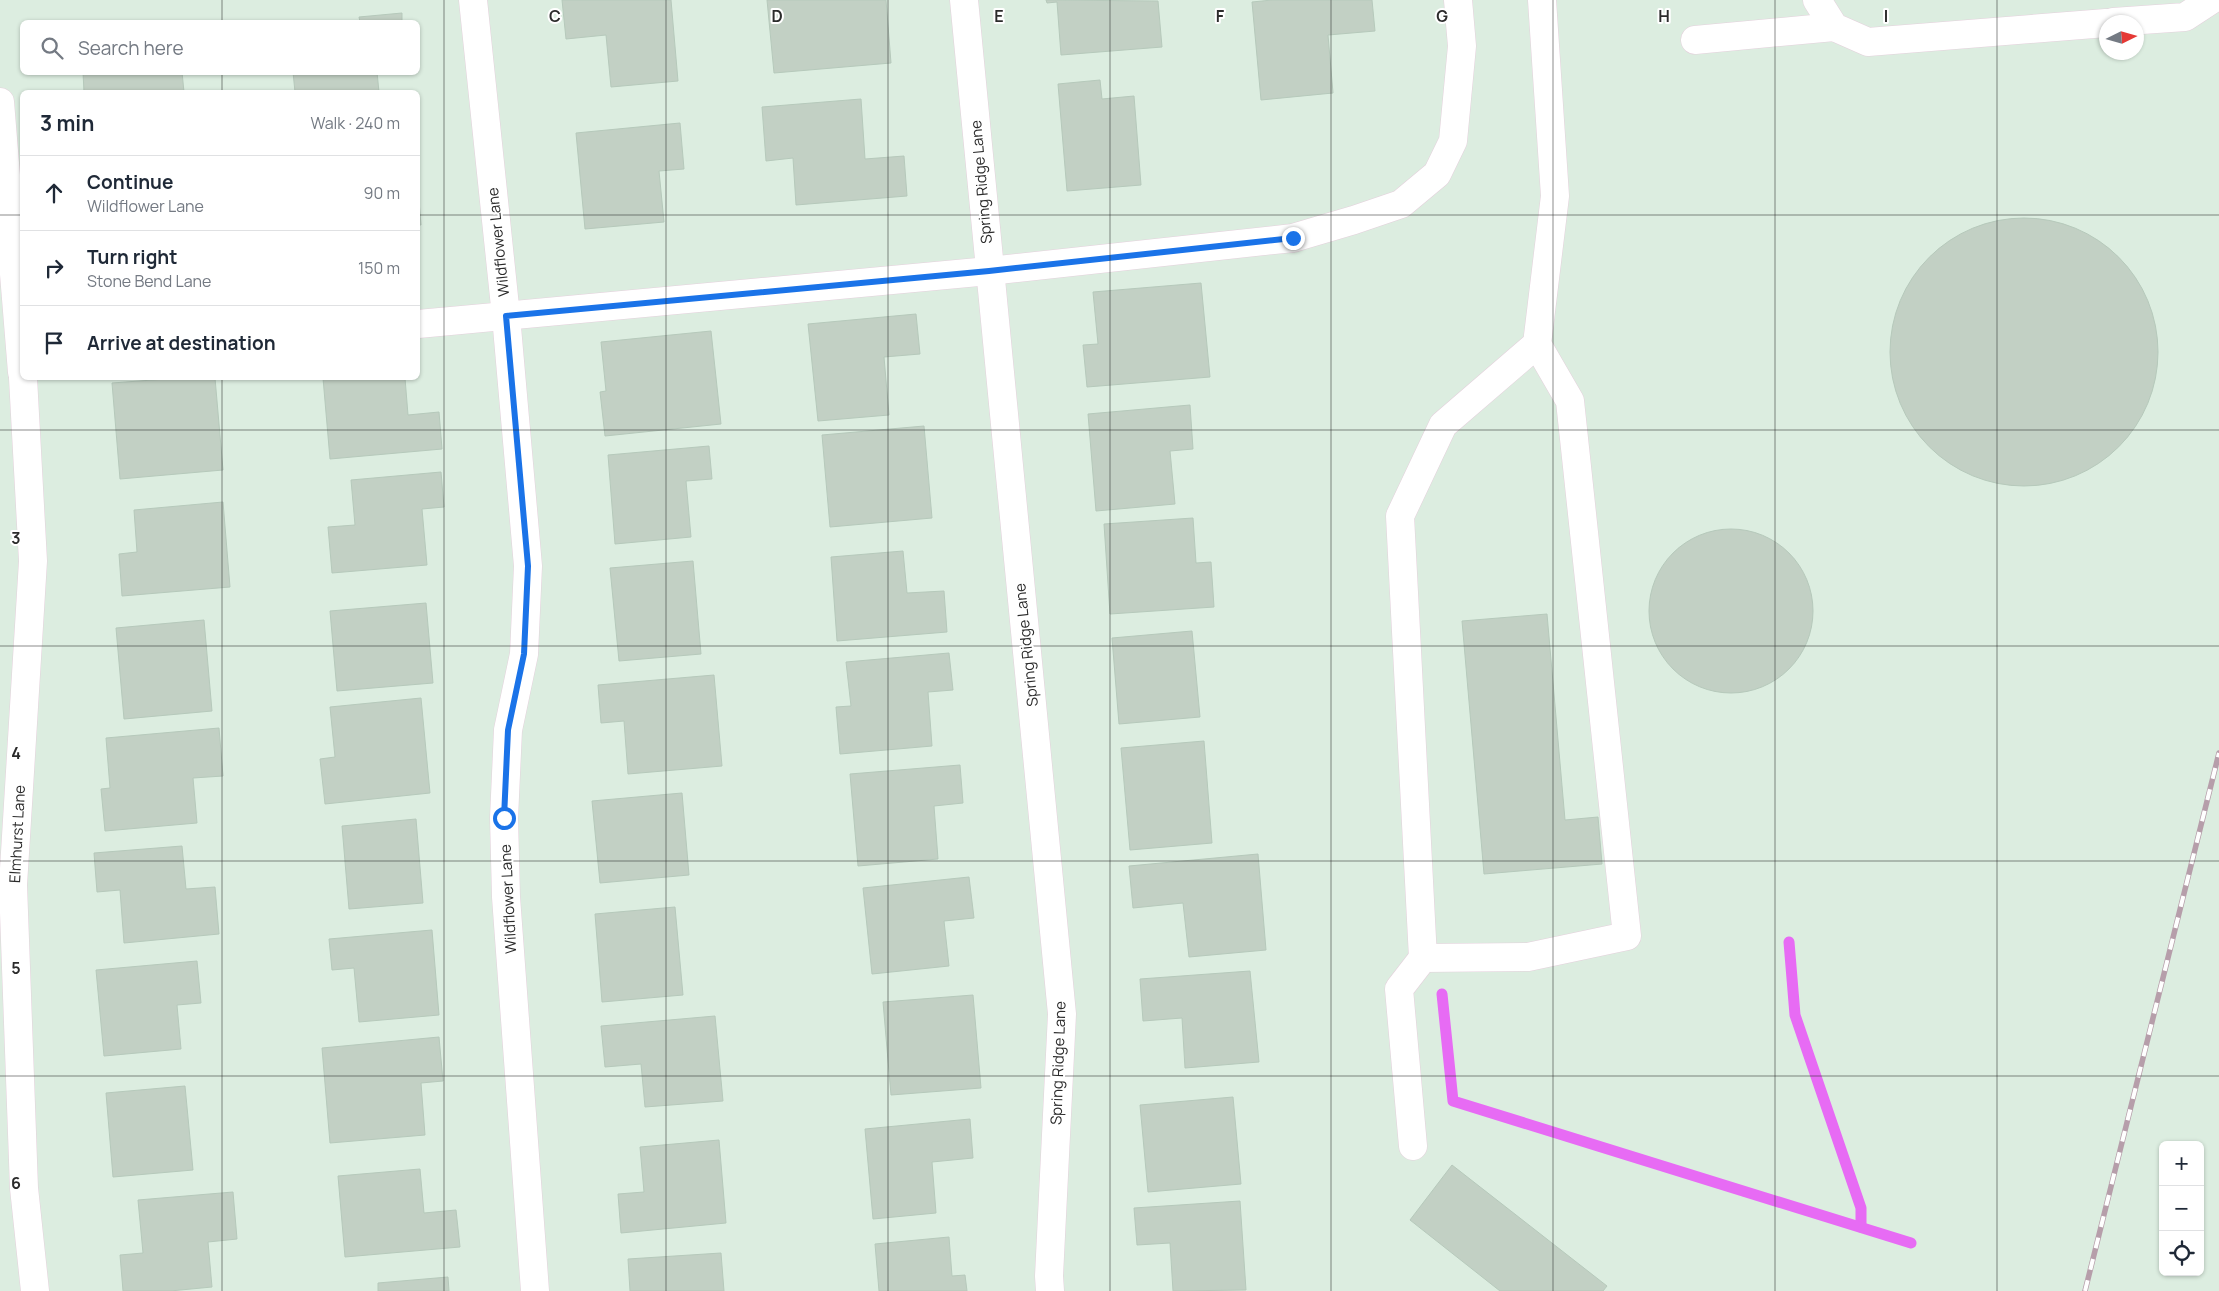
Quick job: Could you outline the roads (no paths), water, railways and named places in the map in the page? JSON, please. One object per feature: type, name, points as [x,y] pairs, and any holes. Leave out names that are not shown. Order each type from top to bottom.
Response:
[{"type":"street","name":"Wildflower Lane","points":[[474,0],[506,316],[528,566],[524,654],[508,730],[504,818],[506,888],[535,1291]]},
{"type":"street","name":"Spring Ridge Lane","points":[[964,0],[1062,1014],[1049,1276],[1050,1291]]},
{"type":"street","points":[[420,324],[989,271],[1293,238],[1401,204],[1437,174],[1453,141],[1462,46],[1458,0]]},
{"type":"street","points":[[1423,958],[1528,956],[1627,936],[1570,401],[1537,344],[1555,196],[1542,0]]},
{"type":"street","points":[[1817,0],[1834,27]]},
{"type":"street","points":[[2144,20],[2185,17],[2211,0]]},
{"type":"street","points":[[1695,40],[1834,27],[1868,42],[2099,24]]},
{"type":"street","name":"Elmhurst Lane","points":[[0,102],[34,561],[13,885],[24,1188],[35,1291]]},
{"type":"street","points":[[1413,1146],[1399,989],[1423,958],[1400,516],[1443,425],[1537,344]]},
{"type":"waterway","points":[[1789,942],[1795,1015],[1861,1208],[1861,1227]]},
{"type":"waterway","points":[[1442,994],[1453,1101],[1911,1243]]},
{"type":"railway","points":[[2085,1291],[2219,753]]}]
